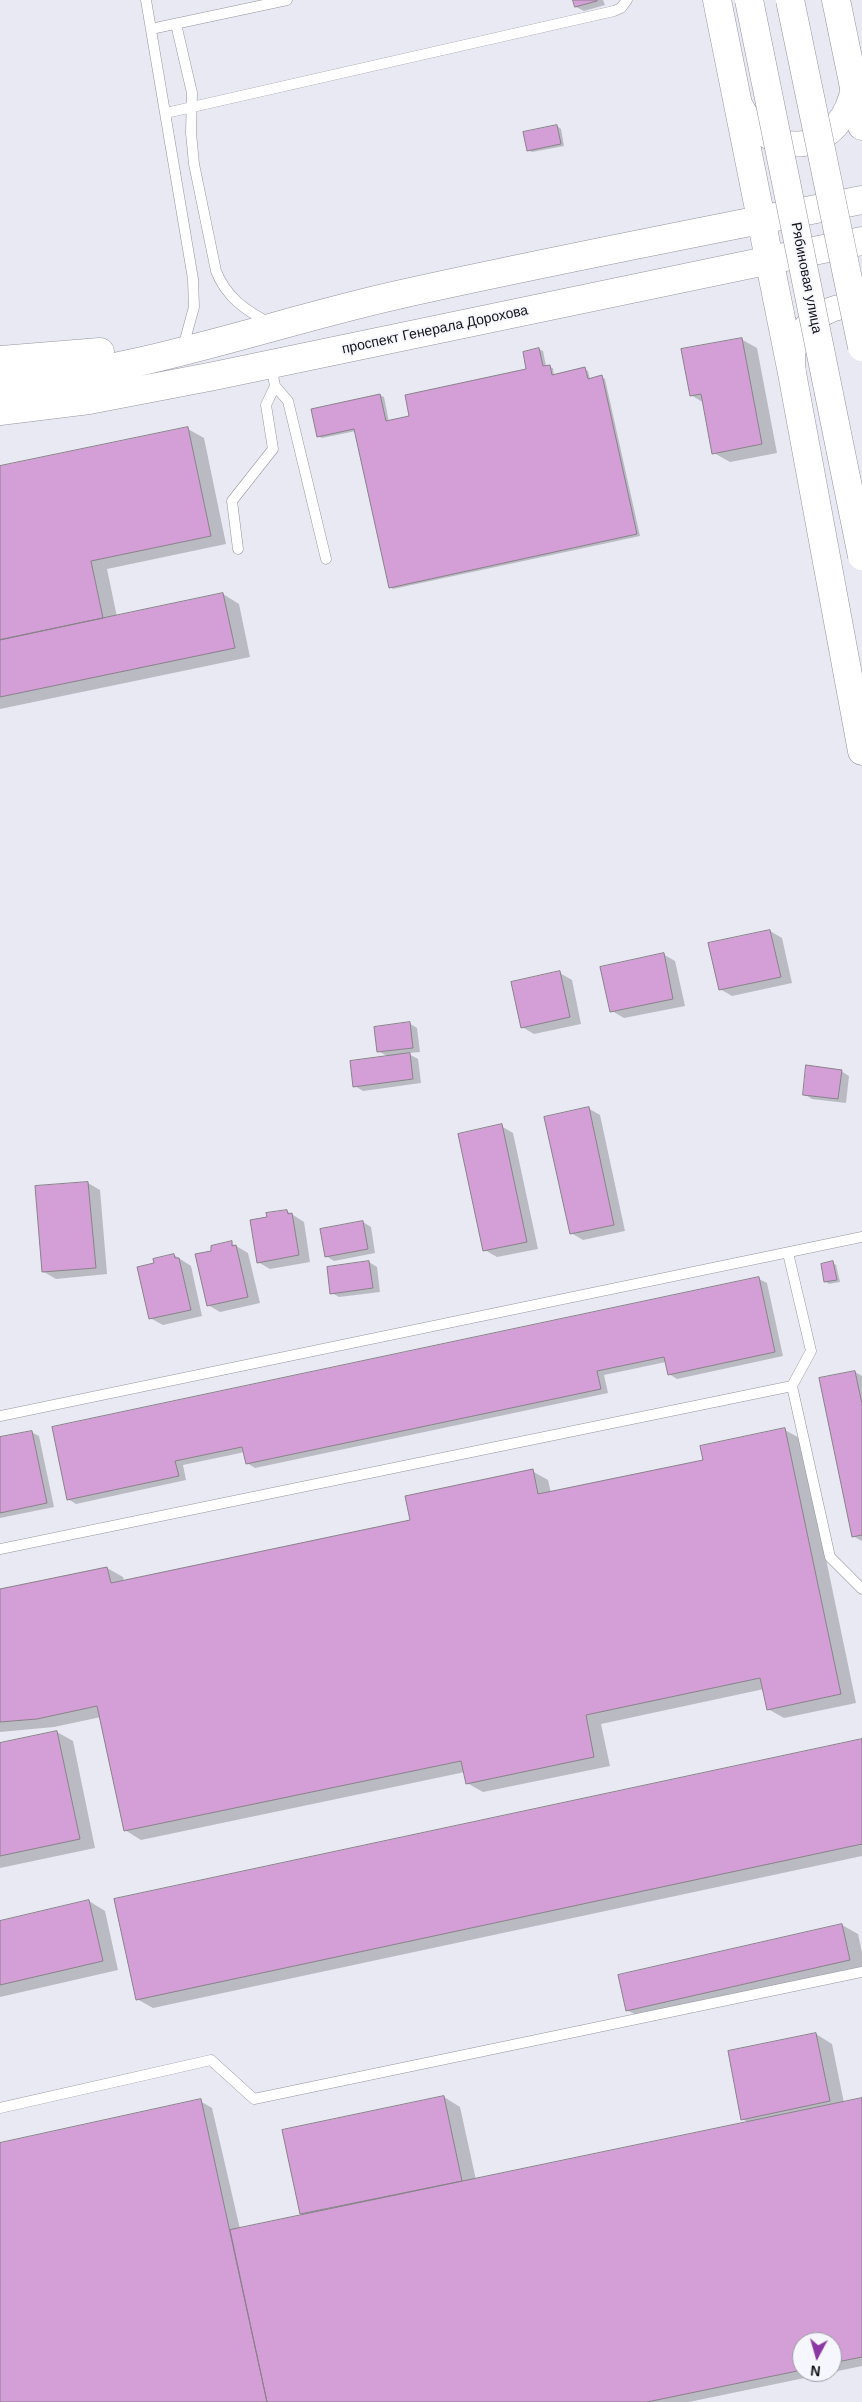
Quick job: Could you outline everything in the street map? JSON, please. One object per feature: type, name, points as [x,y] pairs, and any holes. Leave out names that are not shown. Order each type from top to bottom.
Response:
[{"type":"main road","points":[[716,0],[792,373],[862,751]]},
{"type":"main road","name":"Рябиновая улица","points":[[750,0],[862,556]]},
{"type":"main road","points":[[790,0],[862,347]]},
{"type":"main road","points":[[836,0],[862,126]]},
{"type":"main road","points":[[0,384],[90,371],[194,348],[392,297],[862,200]]},
{"type":"main road","name":"проспект Генерала Дорохова","points":[[2,410],[273,375],[770,260],[862,242]]},
{"type":"main road","points":[[0,360],[105,352],[185,340],[316,316]]},
{"type":"street","points":[[738,103],[747,119],[760,133],[776,141],[795,144],[814,141],[830,132],[843,119],[851,102],[854,84]]},
{"type":"street","points":[[792,373],[793,352],[802,332],[817,316],[837,308],[862,308]]},
{"type":"lane","points":[[146,0],[193,279],[194,307],[185,340]]},
{"type":"lane","points":[[151,29],[286,0]]},
{"type":"lane","points":[[166,113],[614,11],[621,8],[627,0]]},
{"type":"lane","points":[[176,24],[192,93],[194,164],[216,271],[221,285],[231,296],[256,316],[273,324]]},
{"type":"lane","points":[[238,548],[232,501],[273,449],[266,405],[273,375]]},
{"type":"lane","points":[[273,375],[288,400],[326,559]]},
{"type":"lane","points":[[0,1416],[862,1237]]},
{"type":"lane","points":[[788,1253],[811,1351],[792,1386],[830,1557],[862,1589]]},
{"type":"lane","points":[[0,1549],[792,1386]]},
{"type":"lane","points":[[0,2108],[211,2060],[254,2099],[862,1972]]},
{"type":"building","points":[[573,0],[597,0],[597,1],[575,7]]},
{"type":"building","points":[[557,125],[561,144],[527,151],[523,132]]},
{"type":"building","points":[[742,338],[762,444],[712,454],[701,394],[690,396],[681,349]]},
{"type":"building","points":[[539,348],[543,366],[550,365],[552,375],[585,367],[588,379],[602,375],[637,534],[389,588],[354,429],[317,437],[311,409],[380,394],[386,421],[409,416],[405,395],[526,369],[523,352]]},
{"type":"building","points":[[188,427],[211,536],[91,561],[103,618],[0,640],[0,466]]},
{"type":"building","points":[[223,593],[235,648],[0,697],[0,640]]},
{"type":"building","points":[[770,930],[781,977],[719,990],[708,943]]},
{"type":"building","points":[[664,953],[673,999],[610,1012],[600,967]]},
{"type":"building","points":[[560,971],[570,1017],[521,1028],[511,982]]},
{"type":"building","points":[[410,1022],[413,1048],[377,1052],[374,1027]]},
{"type":"building","points":[[410,1053],[413,1079],[353,1087],[350,1061]]},
{"type":"building","points":[[806,1065],[842,1070],[838,1099],[803,1095]]},
{"type":"building","points":[[589,1107],[614,1225],[570,1234],[544,1117]]},
{"type":"building","points":[[502,1124],[527,1242],[483,1251],[458,1134]]},
{"type":"building","points":[[88,1182],[96,1268],[42,1272],[35,1186]]},
{"type":"building","points":[[287,1210],[288,1214],[292,1213],[299,1255],[257,1263],[250,1220],[267,1217],[266,1213]]},
{"type":"building","points":[[363,1221],[368,1249],[325,1257],[320,1229]]},
{"type":"building","points":[[232,1241],[232,1246],[236,1245],[248,1297],[207,1306],[195,1254],[211,1251],[211,1246]]},
{"type":"building","points":[[174,1254],[175,1258],[179,1258],[191,1310],[149,1319],[137,1267],[154,1263],[153,1259]]},
{"type":"building","points":[[369,1261],[373,1288],[330,1294],[327,1267]]},
{"type":"building","points":[[833,1261],[837,1280],[824,1282],[821,1264]]},
{"type":"building","points":[[759,1277],[775,1352],[668,1375],[664,1357],[597,1371],[601,1389],[246,1464],[242,1447],[175,1461],[179,1476],[67,1500],[52,1427]]},
{"type":"building","points":[[855,1371],[862,1404],[862,1535],[852,1537],[819,1378]]},
{"type":"building","points":[[785,1428],[841,1694],[767,1710],[760,1678],[586,1715],[594,1757],[466,1784],[461,1761],[124,1831],[97,1706],[37,1719],[0,1722],[0,1589],[107,1567],[111,1583],[410,1520],[405,1496],[533,1469],[538,1494],[703,1460],[700,1446]]},
{"type":"building","points":[[32,1431],[47,1503],[0,1513],[0,1437]]},
{"type":"building","points":[[57,1731],[80,1839],[0,1856],[0,1743]]},
{"type":"building","points":[[862,1739],[862,1844],[136,2000],[114,1899]]},
{"type":"building","points":[[89,1900],[103,1961],[0,1985],[0,1921]]},
{"type":"building","points":[[842,1924],[850,1960],[626,2011],[618,1975]]},
{"type":"building","points":[[816,2033],[830,2101],[741,2120],[728,2051]]},
{"type":"building","points":[[444,2096],[462,2181],[300,2214],[282,2130]]},
{"type":"building","points":[[862,2098],[862,2357],[842,2361],[842,2332],[792,2332],[792,2372],[647,2402],[267,2402],[230,2230]]},
{"type":"building","points":[[201,2099],[267,2402],[0,2402],[0,2143]]}]
